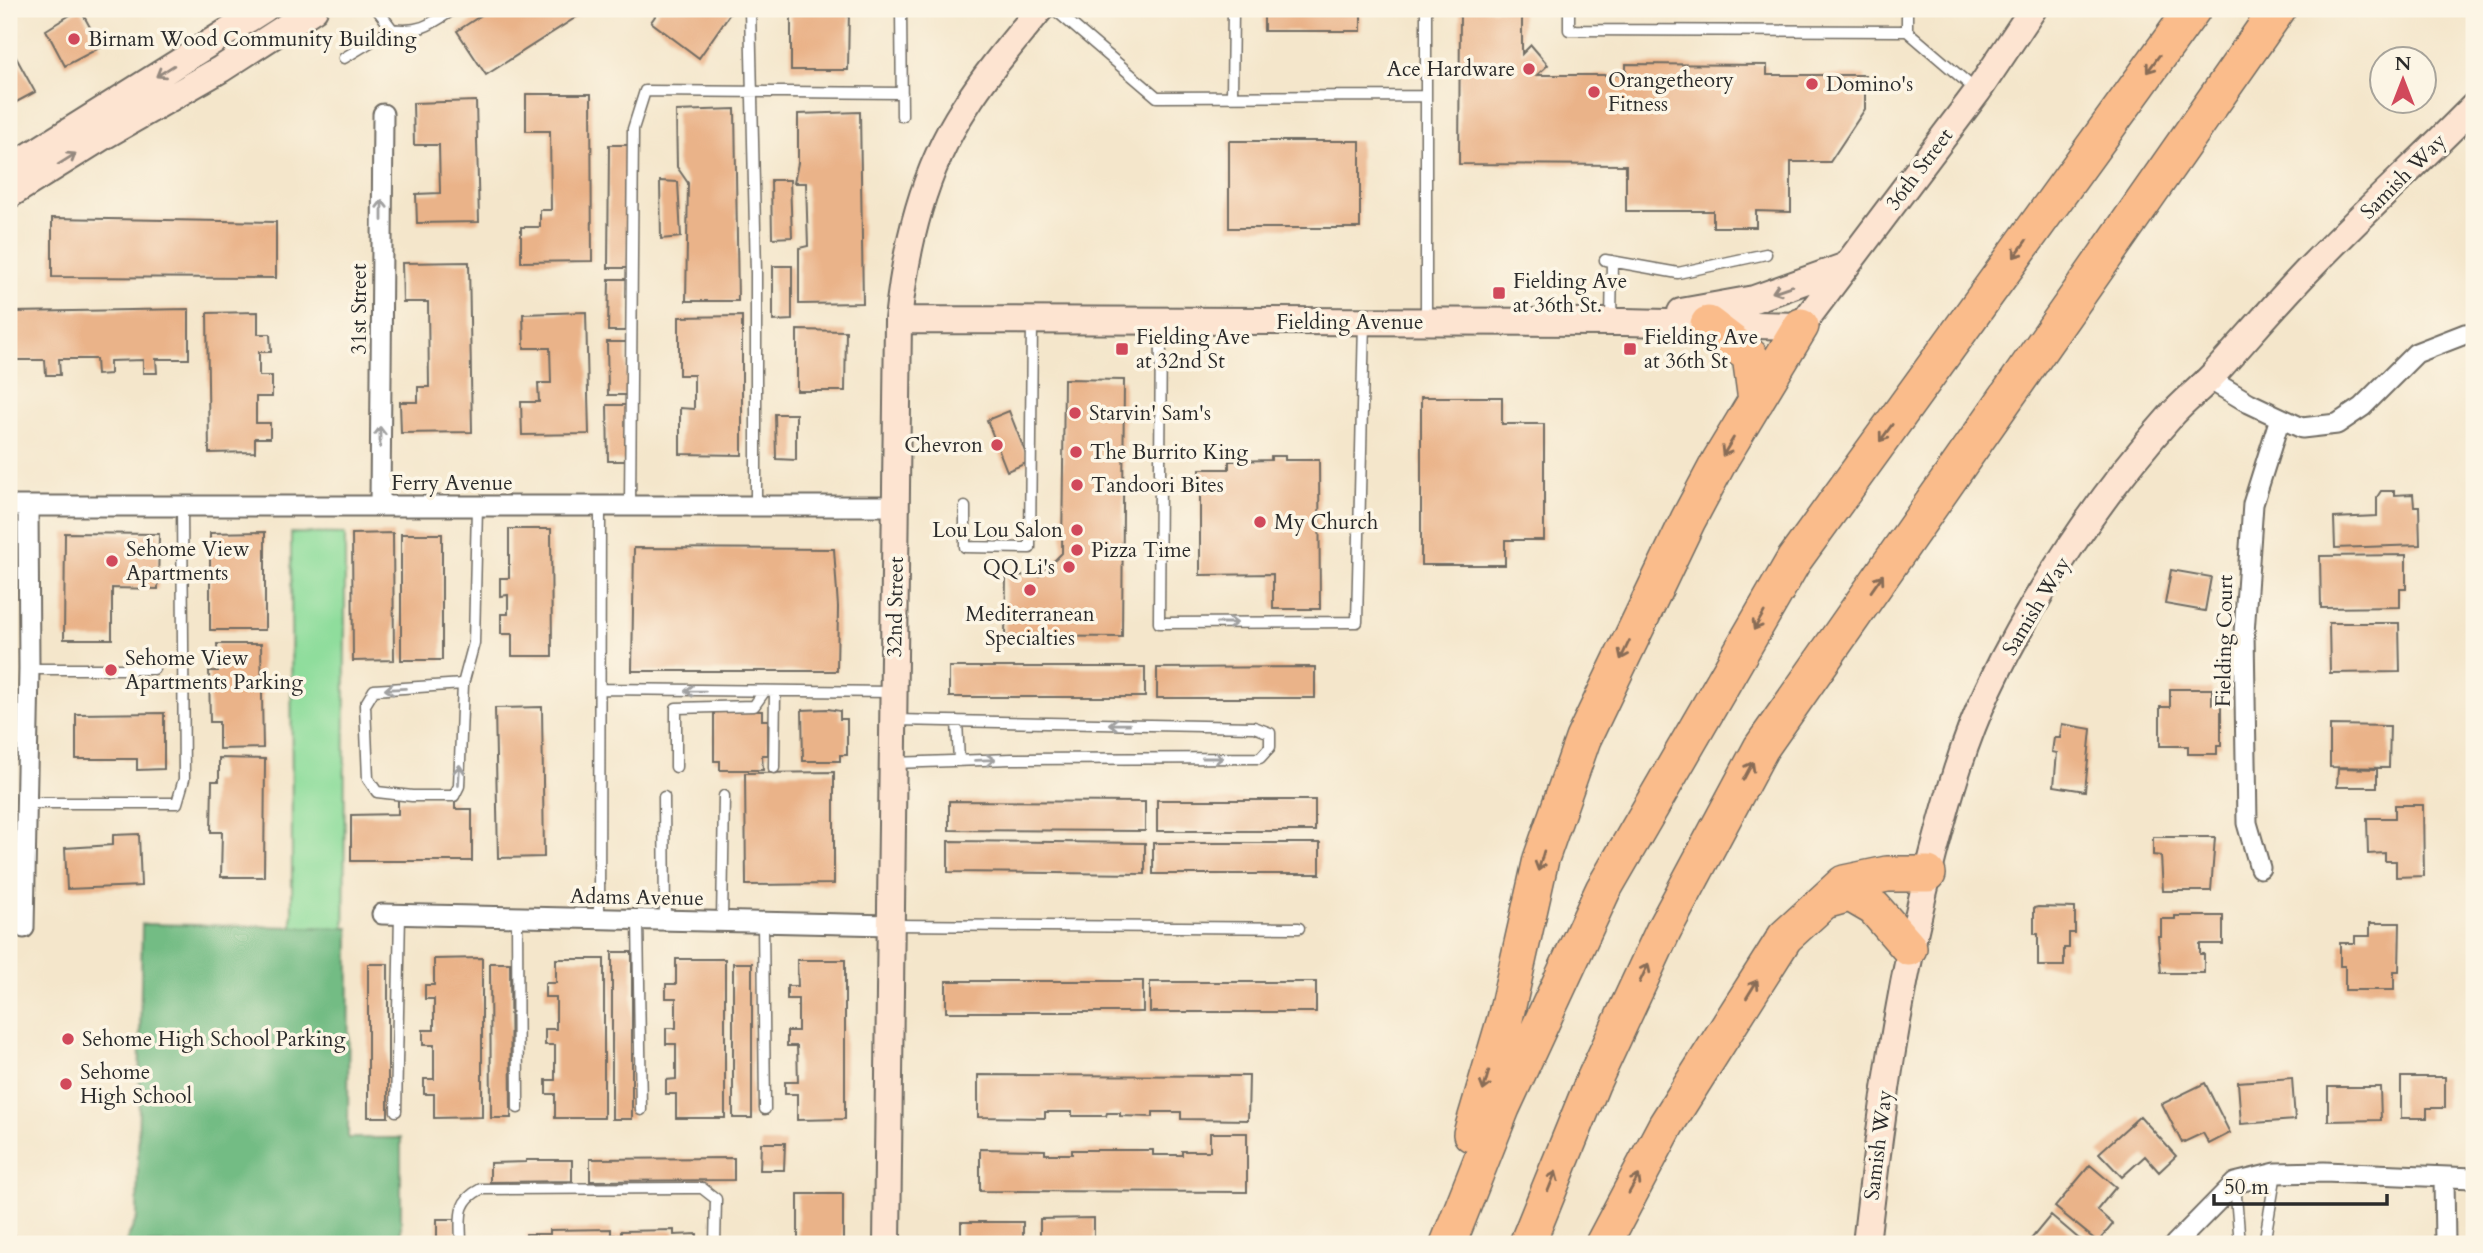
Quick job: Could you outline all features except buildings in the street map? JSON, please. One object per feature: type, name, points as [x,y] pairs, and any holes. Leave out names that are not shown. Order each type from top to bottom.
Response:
[{"type":"highway","points":[[1448,1244],[1502,1108],[1603,890],[1794,560],[2193,9]]},
{"type":"highway","points":[[1527,1244],[1592,1084],[1664,929],[1760,748],[2278,9]]},
{"type":"highway","points":[[1708,324],[1750,356],[1756,401]]},
{"type":"highway","points":[[1439,1244],[1505,1018],[1541,859],[1583,739],[1688,520],[1720,460],[1801,326]]},
{"type":"highway","points":[[1603,1244],[1666,1125],[1785,937],[1844,883],[1887,874],[1928,874]]},
{"type":"highway","points":[[1825,901],[1850,894],[1874,908],[1909,948]]},
{"type":"main road","points":[[9,169],[264,9]]},
{"type":"main road","points":[[9,195],[102,137],[221,69],[314,9]]},
{"type":"main road","name":"32nd Street","points":[[887,1244],[898,320],[903,269],[922,194],[939,153],[976,90],[1040,9]]},
{"type":"main road","name":"36th Street","points":[[1801,326],[1978,91],[2033,9]]},
{"type":"main road","name":"Samish Way","points":[[1866,1244],[1881,1115],[1909,948],[1955,769],[1987,691],[2024,619],[2110,492],[2171,416],[2209,379],[2310,267],[2474,106]]},
{"type":"main road","points":[[1618,322],[1754,299],[1846,266]]},
{"type":"main road","name":"Fielding Avenue","points":[[898,320],[1618,322],[1801,326]]},
{"type":"street","name":"31st Street","points":[[380,506],[383,114]]},
{"type":"street","points":[[2209,379],[2249,403],[2302,428],[2337,424],[2362,407],[2416,353],[2474,333]]},
{"type":"street","name":"Fielding Court","points":[[2260,868],[2247,823],[2244,633],[2253,504],[2280,418]]},
{"type":"street","name":"Ferry Avenue","points":[[18,506],[896,506]]},
{"type":"street","points":[[18,506],[29,669],[24,928]]},
{"type":"street","name":"Adams Avenue","points":[[391,914],[891,925]]},
{"type":"street","points":[[2175,1244],[2235,1184],[2276,1173],[2324,1172],[2474,1178]]},
{"type":"street","points":[[2444,1178],[2445,1244]]},
{"type":"lane","points":[[377,9],[392,29]]},
{"type":"lane","points":[[344,58],[392,29],[424,29],[454,9]]},
{"type":"lane","points":[[750,9],[756,506]]},
{"type":"lane","points":[[901,9],[902,116]]},
{"type":"lane","points":[[1054,9],[1157,97],[1425,96]]},
{"type":"lane","points":[[1232,96],[1233,9]]},
{"type":"lane","points":[[1426,9],[1426,322]]},
{"type":"lane","points":[[1569,9],[1569,30],[1907,31],[1978,91]]},
{"type":"lane","points":[[1907,31],[1908,9]]},
{"type":"lane","points":[[630,506],[633,129],[645,91],[902,93]]},
{"type":"lane","points":[[1618,322],[1608,260],[1678,273],[1766,254]]},
{"type":"lane","points":[[965,507],[965,547],[1030,548],[1032,321]]},
{"type":"lane","points":[[1161,321],[1159,623],[1357,622],[1364,322]]},
{"type":"lane","points":[[26,803],[177,803],[184,779],[182,506]]},
{"type":"lane","points":[[463,684],[374,690],[365,705],[368,779],[377,792],[412,796],[454,796],[459,786],[463,684],[474,643],[477,506]]},
{"type":"lane","points":[[599,919],[600,506]]},
{"type":"lane","points":[[29,669],[154,669]]},
{"type":"lane","points":[[600,689],[894,692]]},
{"type":"lane","points":[[676,767],[677,708],[754,706],[769,692]]},
{"type":"lane","points":[[769,692],[774,768]]},
{"type":"lane","points":[[893,720],[1254,727],[1269,733],[1270,747],[1260,758],[893,763]]},
{"type":"lane","points":[[957,721],[959,761]]},
{"type":"lane","points":[[722,921],[724,796]]},
{"type":"lane","points":[[664,797],[665,921]]},
{"type":"lane","points":[[391,914],[396,1111]]},
{"type":"lane","points":[[517,917],[518,1108]]},
{"type":"lane","points":[[638,920],[641,1110]]},
{"type":"lane","points":[[763,922],[765,1109]]},
{"type":"lane","points":[[891,925],[1299,928]]},
{"type":"lane","points":[[2264,1244],[2276,1173]]},
{"type":"lane","points":[[2235,1184],[2240,1244]]},
{"type":"lane","points":[[461,1244],[461,1207],[469,1195],[481,1189],[702,1188],[716,1199],[716,1244]]},
{"type":"green space","points":[[291,533],[345,534],[344,1244],[293,1244]]},
{"type":"green space","points":[[142,924],[349,928],[348,1138],[401,1138],[401,1244],[125,1244],[137,1218]]},
{"type":"place","name":"Birnam Wood Community Building","points":[[74,39]]},
{"type":"place","name":"Ace Hardware","points":[[1529,69]]},
{"type":"place","name":"Domino's","points":[[1812,84]]},
{"type":"place","name":"Orangetheory Fitness","points":[[1594,92]]},
{"type":"place","name":"Fielding Ave at 36th St.","points":[[1499,293]]},
{"type":"place","name":"Fielding Ave at 32nd St","points":[[1122,349]]},
{"type":"place","name":"Fielding Ave at 36th St","points":[[1630,349]]},
{"type":"place","name":"Starvin' Sam's","points":[[1075,413]]},
{"type":"place","name":"Chevron","points":[[997,445]]},
{"type":"place","name":"The Burrito King","points":[[1076,452]]},
{"type":"place","name":"Tandoori Bites","points":[[1077,485]]},
{"type":"place","name":"My Church","points":[[1260,522]]},
{"type":"place","name":"Lou Lou Salon","points":[[1077,530]]},
{"type":"place","name":"Pizza Time","points":[[1077,550]]},
{"type":"place","name":"Sehome View Apartments","points":[[112,561]]},
{"type":"place","name":"QQ Li's","points":[[1069,567]]},
{"type":"place","name":"Mediterranean Specialties","points":[[1030,590]]},
{"type":"place","name":"Sehome View Apartments Parking","points":[[111,670]]},
{"type":"place","name":"Sehome High School Parking","points":[[68,1039]]},
{"type":"place","name":"Sehome High School","points":[[66,1084]]}]
